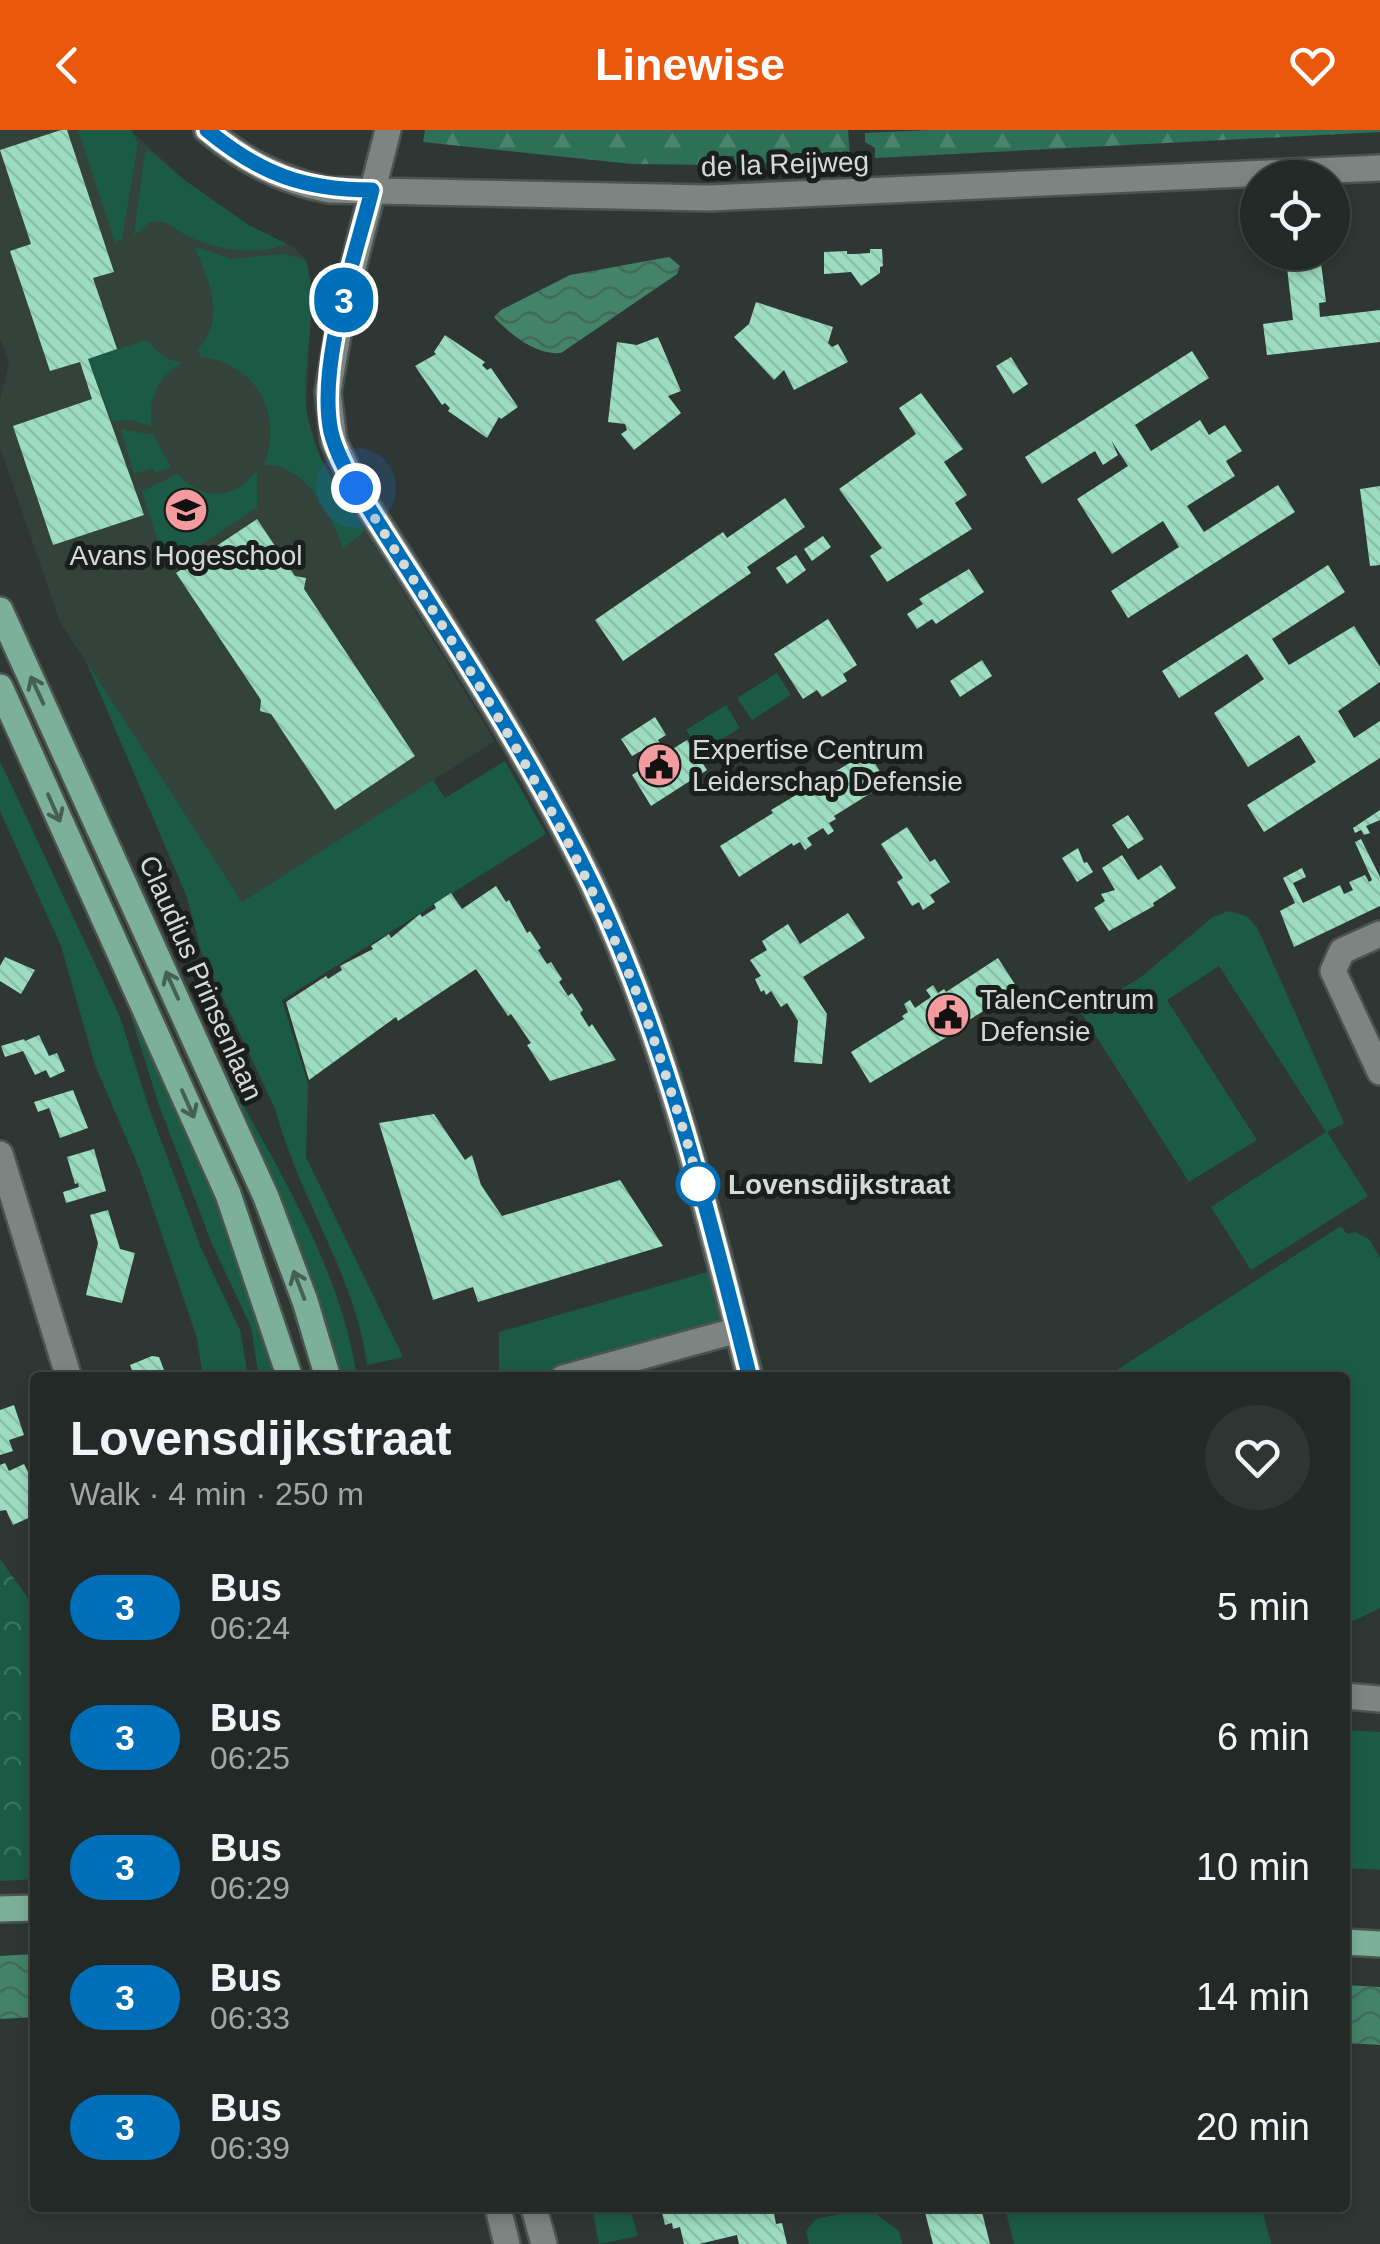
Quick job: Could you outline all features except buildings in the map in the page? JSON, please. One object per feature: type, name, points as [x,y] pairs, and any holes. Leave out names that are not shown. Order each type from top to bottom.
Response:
[{"type":"main road","name":"Claudius Prinsenlaan","points":[[0,610],[266,1197],[305,1301],[326,1372]]},
{"type":"main road","points":[[0,687],[228,1194],[288,1372]]},
{"type":"main road","points":[[0,1910],[30,1908]]},
{"type":"main road","points":[[1350,1942],[1380,1944]]},
{"type":"street","name":"de la Reijweg","points":[[207,130],[244,158],[293,181],[329,190],[709,198],[1380,168]]},
{"type":"street","points":[[388,130],[334,351],[328,404],[334,442],[356,488],[521,754],[607,918],[633,979],[670,1088],[748,1372]]},
{"type":"street","points":[[1380,934],[1342,952],[1333,971],[1380,1072]]},
{"type":"street","points":[[0,1154],[67,1372]]},
{"type":"street","points":[[584,1372],[738,1330]]},
{"type":"street","points":[[1350,1696],[1380,1698]]},
{"type":"street","points":[[499,2212],[507,2244]]},
{"type":"street","points":[[535,2212],[544,2244]]},
{"type":"shaded area","name":"Avans Hogeschool","points":[[0,130],[131,130],[183,179],[247,224],[295,248],[306,260],[312,289],[306,410],[320,457],[495,741],[242,902],[60,622],[0,447],[0,400],[9,363],[0,338]]},
{"type":"green space","points":[[78,130],[131,130],[138,143],[122,239],[115,242]]},
{"type":"green space","points":[[425,130],[848,130],[850,159],[735,165],[734,156],[719,157],[719,165],[632,164],[423,142]]},
{"type":"green space","points":[[1380,132],[875,158],[875,148],[865,142],[865,133]]},
{"type":"green space","points":[[149,150],[247,224],[287,244],[250,251],[224,248],[157,221],[134,235],[145,153]]},
{"type":"green space","points":[[195,249],[231,259],[285,254],[306,260],[311,299],[307,414],[330,476],[365,531],[343,548],[324,506],[304,481],[292,472],[264,465],[270,427],[267,410],[250,380],[219,361],[200,357],[198,349],[211,326],[213,300]]},
{"type":"green space","points":[[146,340],[165,358],[183,363],[167,374],[157,389],[151,407],[152,426],[130,420],[112,421],[88,359]]},
{"type":"green space","points":[[121,429],[154,435],[171,468],[134,474]]},
{"type":"green space","points":[[257,471],[257,507],[171,565],[160,548],[142,491],[177,474],[198,489],[218,494],[238,488]]},
{"type":"green space","points":[[86,661],[242,902],[433,780],[445,798],[505,761],[546,834],[282,1000],[308,1084],[306,1157],[403,1357],[367,1365],[361,1332],[339,1268],[298,1175],[276,1111],[201,951],[187,897]]},
{"type":"green space","points":[[777,673],[791,695],[752,720],[737,698]]},
{"type":"green space","points":[[726,705],[740,728],[701,752],[686,730]]},
{"type":"green space","points":[[0,761],[120,1017],[201,1248],[240,1330],[247,1372],[202,1372],[197,1338],[140,1170],[95,1065],[61,946],[0,811]]},
{"type":"green space","points":[[1229,911],[1246,916],[1257,927],[1344,1123],[1327,1132],[1368,1196],[1251,1270],[1211,1207],[1326,1132],[1219,966],[1167,1000],[1257,1140],[1189,1182],[1082,1014],[1141,977],[1213,917]]},
{"type":"green space","points":[[129,1001],[239,1250],[281,1372],[258,1372],[251,1327],[212,1244],[159,1105]]},
{"type":"green space","points":[[223,1068],[321,1256],[349,1336],[356,1372],[340,1372],[292,1226]]},
{"type":"green space","points":[[1341,1226],[1347,1234],[1355,1232],[1369,1239],[1380,1258],[1380,1608],[1350,1623],[1350,1372],[1114,1372]]},
{"type":"green space","points":[[711,1271],[724,1323],[554,1372],[499,1372],[499,1332]]},
{"type":"green space","points":[[0,1559],[30,1601],[30,1879],[0,1881]]},
{"type":"green space","points":[[1350,1730],[1380,1732],[1380,1870],[1350,1868]]},
{"type":"green space","points":[[593,2212],[631,2212],[638,2236],[599,2244]]},
{"type":"green space","points":[[873,2212],[899,2231],[902,2244],[809,2244],[806,2231],[816,2219]]},
{"type":"green space","points":[[1006,2212],[1263,2212],[1271,2244],[1014,2244]]},
{"type":"water","points":[[669,257],[680,266],[677,274],[561,353],[525,343],[494,317],[570,275]]},
{"type":"water","points":[[30,1954],[30,2017],[0,2019],[0,1956]]},
{"type":"water","points":[[1350,1985],[1380,1987],[1380,2045],[1350,2043]]},
{"type":"bus line","name":"3","points":[[207,130],[244,158],[306,186],[372,190],[334,351],[328,392],[334,442],[356,488],[521,754],[607,918],[633,979],[683,1129],[748,1372]]},
{"type":"place","name":"Avans Hogeschool","points":[[186,510]]},
{"type":"place","name":"Expertise Centrum Leiderschap Defensie","points":[[659,765]]},
{"type":"place","name":"TalenCentrum Defensie","points":[[948,1015]]},
{"type":"place","name":"Lovensdijkstraat","points":[[698,1184]]},
{"type":"route","points":[[356,488],[521,754],[593,887],[644,1011],[698,1184]]}]
